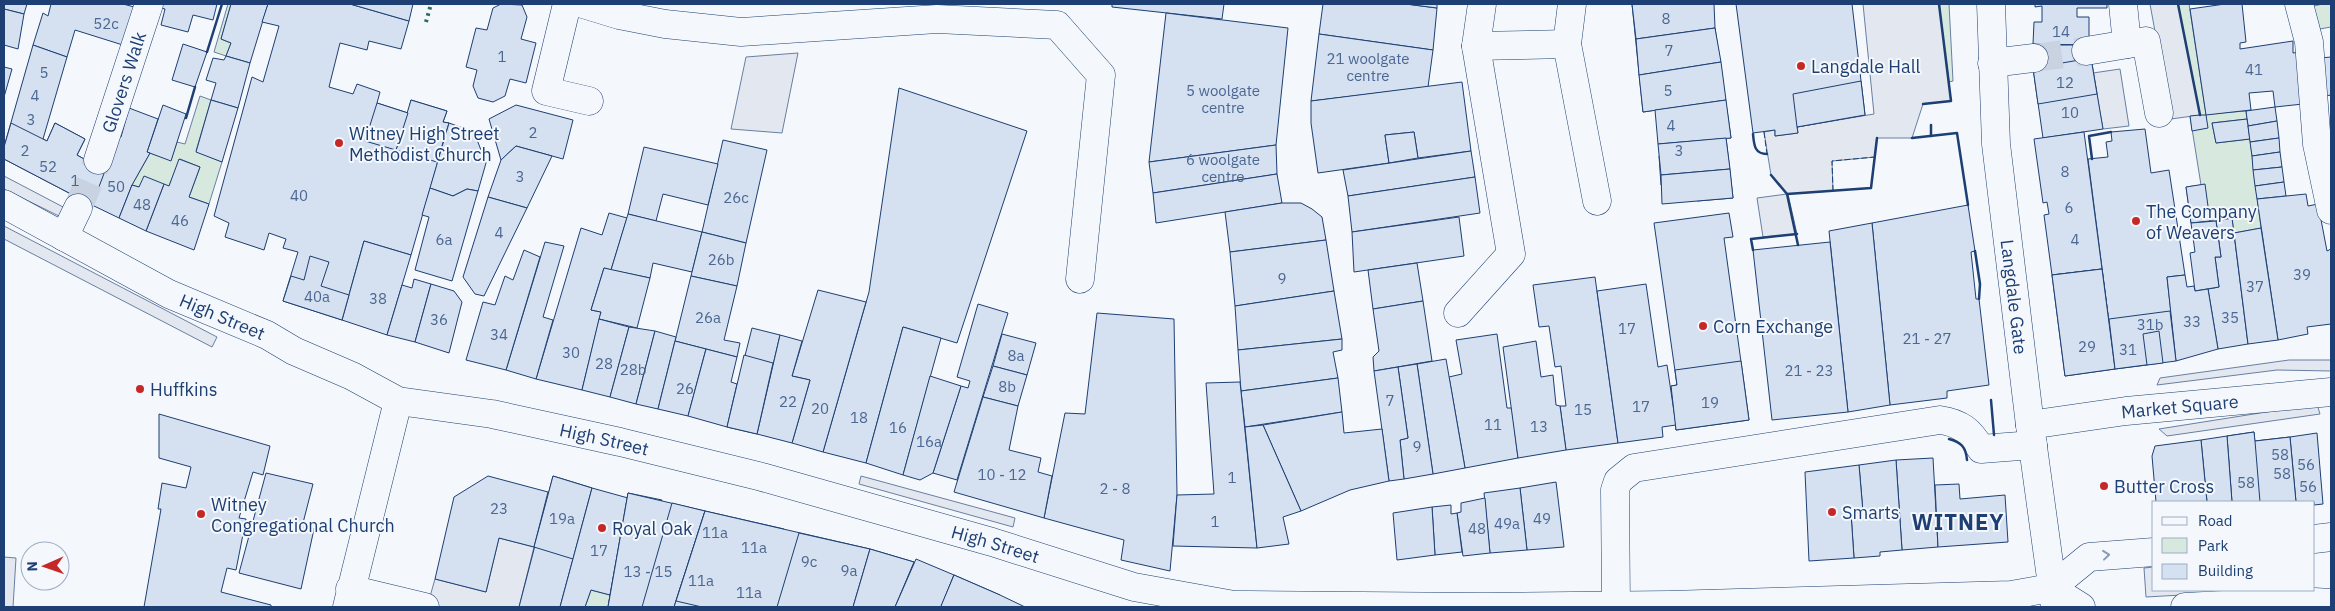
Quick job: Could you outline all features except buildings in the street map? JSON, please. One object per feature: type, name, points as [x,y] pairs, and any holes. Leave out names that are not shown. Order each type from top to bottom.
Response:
[{"type":"street","name":"Glovers Walk","points":[[98,160],[149,4]]},
{"type":"street","points":[[567,4],[546,91],[589,101]]},
{"type":"street","points":[[583,4],[619,15],[665,24],[741,32],[937,19],[1057,25],[1101,75],[1080,279]]},
{"type":"street","points":[[1458,313],[1510,254],[1476,46],[1482,4]]},
{"type":"street","points":[[1572,4],[1567,44],[1596,201]]},
{"type":"street","name":"Langdale Gate","points":[[1991,4],[1996,144],[2053,598]]},
{"type":"street","points":[[2123,4],[2127,44]]},
{"type":"street","points":[[2299,4],[2309,42],[2316,135],[2331,210]]},
{"type":"street","points":[[2086,51],[2146,41],[2159,113]]},
{"type":"street","points":[[1476,46],[1567,44]]},
{"type":"street","points":[[1992,63],[2034,58]]},
{"type":"street","name":"High Street","points":[[4,204],[169,294],[267,335],[294,350],[352,376],[398,401],[492,414],[620,442],[762,477],[982,539],[1134,587],[1234,605],[1616,606]]},
{"type":"street","points":[[64,237],[78,208]]},
{"type":"street","name":"Market Square","points":[[1616,606],[1615,490],[1618,481],[1634,468],[1940,420],[1954,422],[1964,427],[1981,448],[2132,410],[2331,392]]},
{"type":"street","points":[[398,401],[348,598],[425,607]]},
{"type":"street","points":[[2315,539],[2331,537]]},
{"type":"street","points":[[2053,598],[2089,557],[2152,552]]},
{"type":"street","points":[[1616,606],[2011,595],[2053,598],[2081,607]]},
{"type":"street","points":[[2185,607],[2298,601],[2331,603]]},
{"type":"green space","points":[[228,4],[231,4],[221,39],[231,43],[226,56],[214,52]]},
{"type":"green space","points":[[1939,4],[1949,4],[1953,81],[1949,82]]},
{"type":"green space","points":[[2178,4],[2189,4],[2206,114],[2246,111],[2247,119],[2212,123],[2216,143],[2250,139],[2261,228],[2234,233],[2232,218],[2191,223],[2186,187],[2201,185],[2190,116],[2200,115]]},
{"type":"green space","points":[[2331,4],[2331,27],[2314,30],[2309,7]]},
{"type":"green space","points":[[200,96],[211,100],[196,151],[222,162],[209,204],[189,197],[200,167],[180,159],[169,186],[139,187],[132,185],[150,153],[171,160],[177,142],[185,144]]},
{"type":"green space","points":[[591,590],[610,595],[608,607],[585,607]]},
{"type":"shaded area","points":[[1863,4],[1939,4],[1951,101],[1923,104],[1912,138],[1877,138],[1875,157],[1832,161],[1833,191],[1788,194],[1797,234],[1763,237],[1757,198],[1787,194],[1771,175],[1764,132],[1775,130],[1775,136],[1798,133],[1797,127],[1874,114]]},
{"type":"shaded area","points":[[2150,4],[2178,4],[2200,115],[2171,119]]},
{"type":"shaded area","points":[[798,53],[782,133],[731,129],[746,57]]},
{"type":"shaded area","points":[[2120,69],[2129,126],[2103,129],[2093,73]]},
{"type":"shaded area","points":[[4,176],[65,208],[61,217],[4,189]]},
{"type":"shaded area","points":[[4,226],[217,337],[212,347],[4,239]]},
{"type":"shaded area","points":[[2289,360],[2331,360],[2331,371],[2277,370],[2157,385],[2160,378]]},
{"type":"shaded area","points":[[2317,404],[2320,414],[2167,436],[2159,429]]},
{"type":"shaded area","points":[[861,476],[1015,518],[1013,527],[859,484]]},
{"type":"shaded area","points":[[499,538],[534,547],[519,607],[427,607],[435,579],[486,592]]},
{"type":"shaded area","points":[[4,557],[16,558],[13,607],[4,607]]},
{"type":"shaded area","points":[[2152,567],[2152,591],[2251,591],[2146,597],[2144,568]]},
{"type":"tunnel","points":[[2034,58],[2086,51]]},
{"type":"tunnel","points":[[78,208],[98,160]]},
{"type":"hedge","points":[[426,22],[431,4]]},
{"type":"fence","points":[[1764,132],[1767,154]]},
{"type":"fence","points":[[1833,191],[1832,161],[1875,157]]},
{"type":"wall","points":[[207,52],[222,4]]},
{"type":"wall","points":[[1923,104],[1951,101],[1939,4]]},
{"type":"wall","points":[[2178,4],[2200,115]]},
{"type":"wall","points":[[186,118],[195,87]]},
{"type":"wall","points":[[1931,125],[1931,136]]},
{"type":"wall","points":[[2092,159],[2089,136],[2111,132]]},
{"type":"wall","points":[[1912,138],[1957,133],[1968,205]]},
{"type":"wall","points":[[1753,134],[1754,145],[1757,150],[1767,154]]},
{"type":"wall","points":[[1787,194],[1871,188],[1877,138]]},
{"type":"wall","points":[[1771,175],[1787,194],[1798,245]]},
{"type":"wall","points":[[1753,250],[1751,239],[1797,234]]},
{"type":"wall","points":[[1975,251],[1980,284],[1979,299]]},
{"type":"wall","points":[[1991,400],[1994,435]]},
{"type":"wall","points":[[1949,439],[1962,446],[1967,460]]},
{"type":"place","name":"Langdale Hall","points":[[1801,66]]},
{"type":"place","name":"Witney High Street Methodist Church","points":[[339,143]]},
{"type":"place","name":"The Company of Weavers","points":[[2136,221]]},
{"type":"place","name":"Corn Exchange","points":[[1703,326]]},
{"type":"place","name":"Huffkins","points":[[140,389]]},
{"type":"place","name":"Butter Cross","points":[[2104,486]]},
{"type":"place","name":"Smarts","points":[[1832,512]]},
{"type":"place","name":"Witney Congregational Church","points":[[201,514]]},
{"type":"place","name":"Royal Oak","points":[[602,528]]},
{"type":"district","name":"WITNEY","points":[[1958,521]]}]
